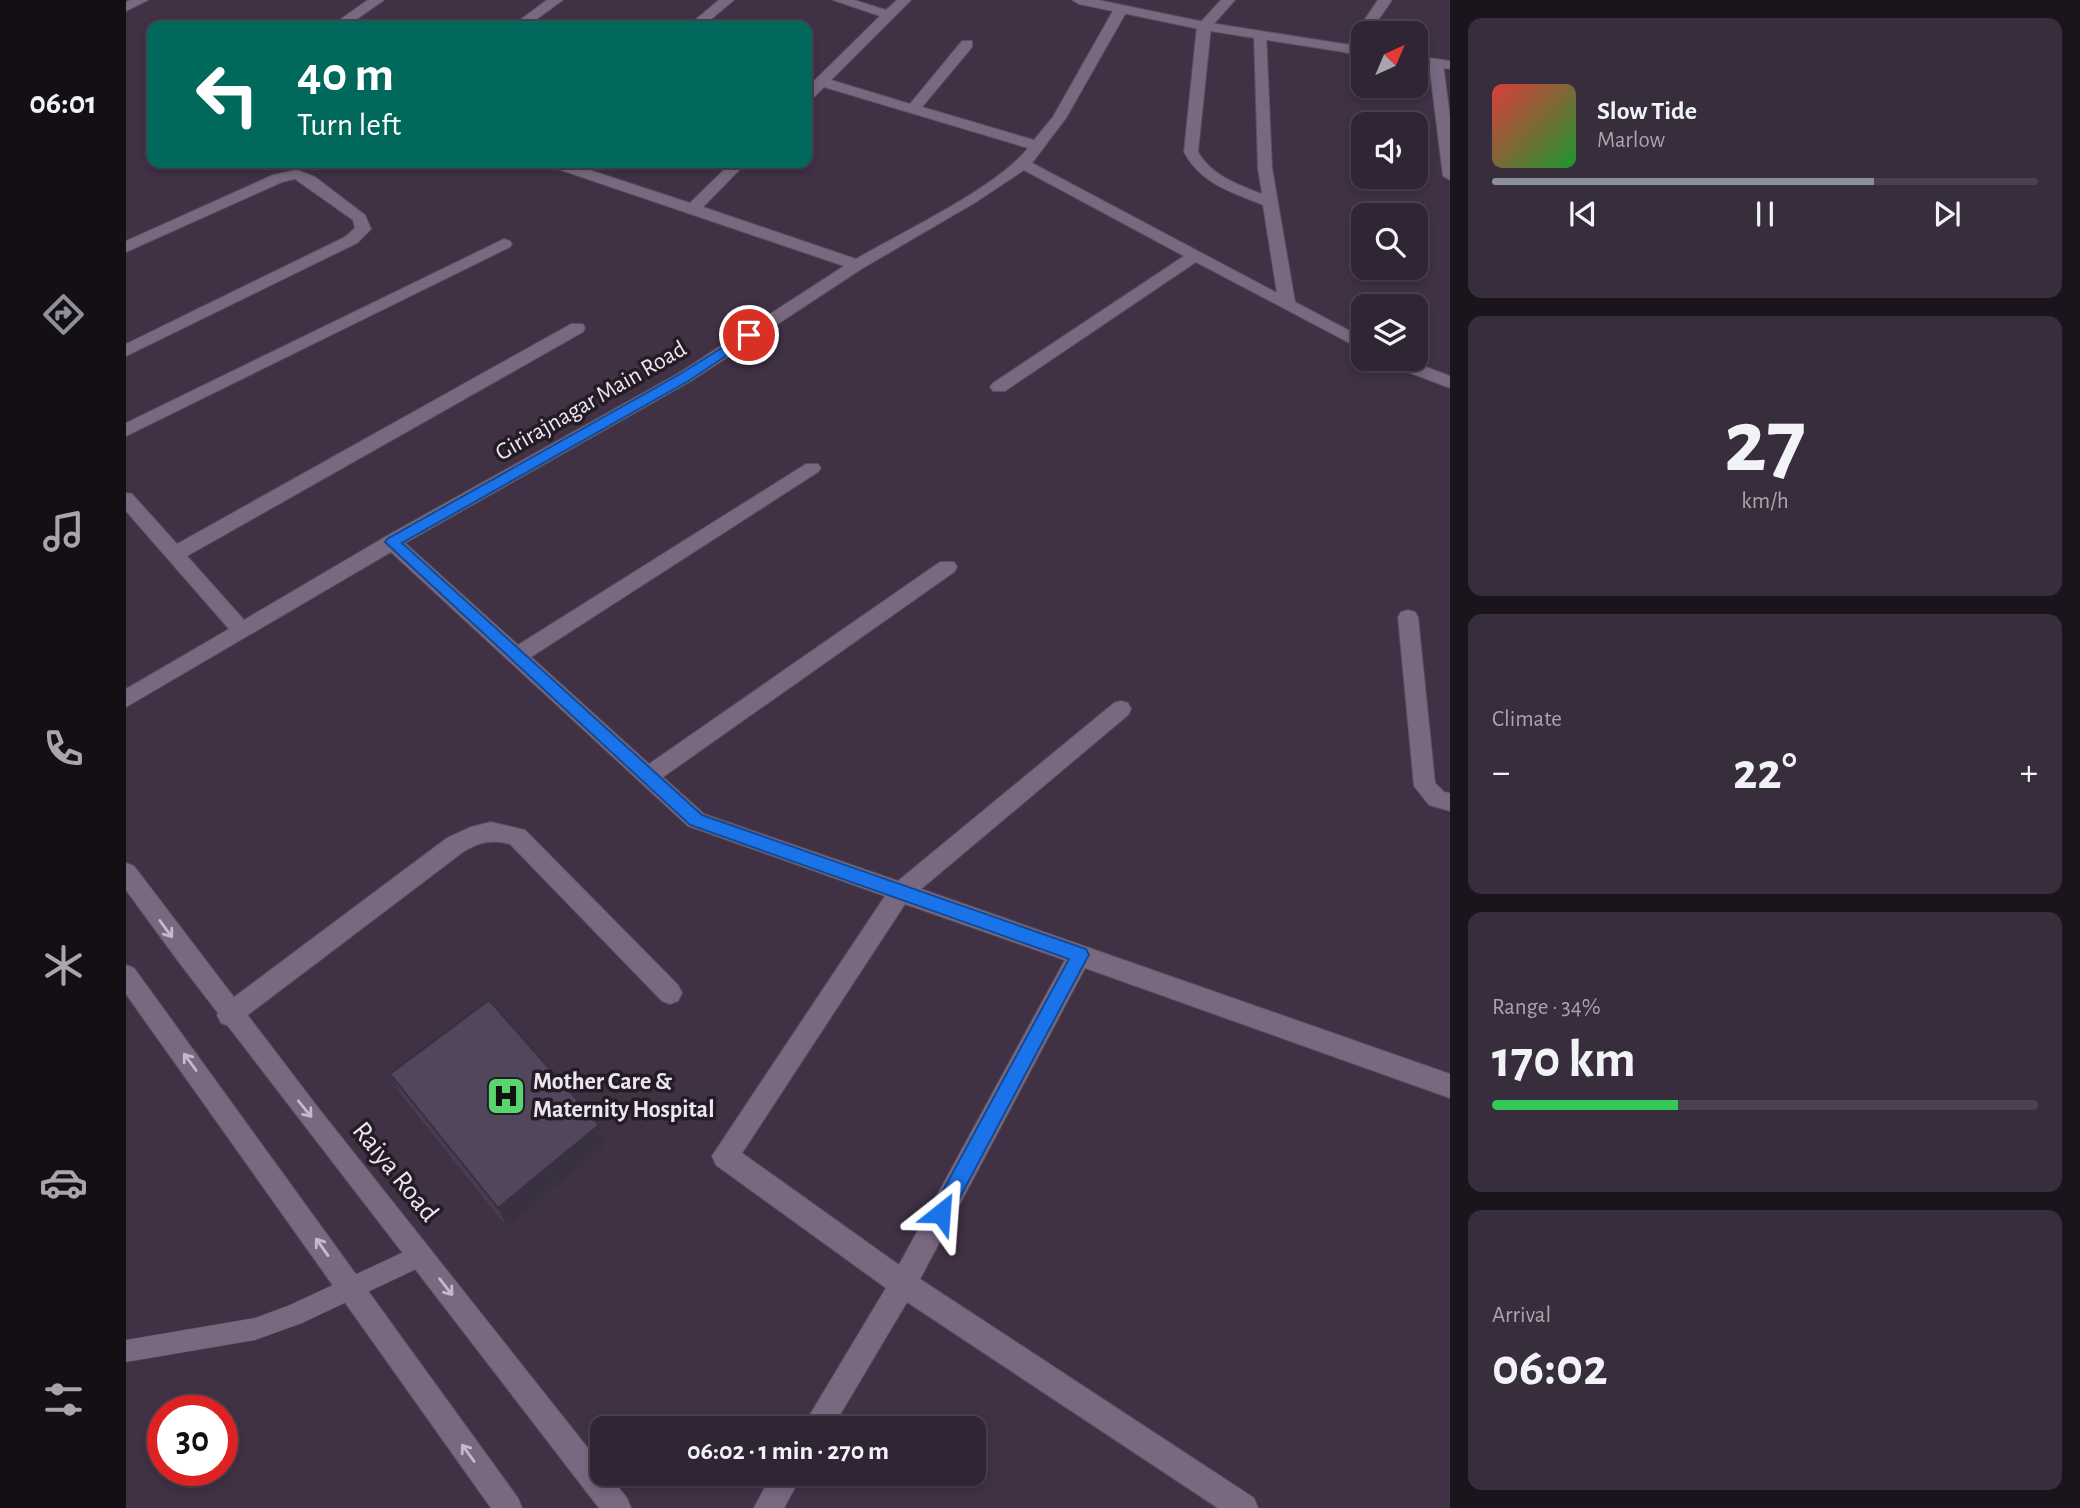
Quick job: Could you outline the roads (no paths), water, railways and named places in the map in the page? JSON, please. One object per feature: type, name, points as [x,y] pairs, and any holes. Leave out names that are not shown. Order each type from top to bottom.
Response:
[{"type":"street","points":[[126,7],[141,0]]},
{"type":"street","points":[[346,21],[377,0]]},
{"type":"street","points":[[526,21],[556,0]]},
{"type":"street","points":[[701,21],[727,0]]},
{"type":"street","points":[[840,0],[889,15]]},
{"type":"street","points":[[812,91],[904,0]]},
{"type":"street","points":[[1079,0],[1204,26],[1351,49]]},
{"type":"street","points":[[1228,0],[1204,26],[1191,152],[1196,164],[1208,175],[1270,203]]},
{"type":"street","points":[[1373,21],[1385,0]]},
{"type":"street","name":"Girirajnagar Main Road","points":[[126,699],[392,542],[685,377],[857,265],[971,199],[1023,163],[1059,118],[1121,9]]},
{"type":"street","points":[[1261,35],[1265,168],[1287,304]]},
{"type":"street","points":[[913,109],[968,44]]},
{"type":"street","points":[[1443,64],[1450,175]]},
{"type":"street","points":[[821,82],[1038,146]]},
{"type":"street","points":[[1023,163],[1351,339]]},
{"type":"street","points":[[569,168],[857,265]]},
{"type":"street","points":[[693,209],[734,168]]},
{"type":"street","points":[[126,247],[278,178],[297,174],[310,180],[360,218],[363,229],[351,240],[126,351]]},
{"type":"street","points":[[126,430],[504,244]]},
{"type":"street","points":[[999,387],[1196,255]]},
{"type":"street","points":[[175,554],[577,328]]},
{"type":"street","points":[[1420,371],[1450,383]]},
{"type":"street","points":[[518,655],[812,468]]},
{"type":"street","points":[[126,499],[242,631]]},
{"type":"street","points":[[392,542],[696,820],[899,894],[1450,1086]]},
{"type":"street","points":[[648,776],[947,567]]},
{"type":"street","points":[[1408,617],[1425,786],[1437,799],[1450,802]]},
{"type":"street","points":[[1121,709],[899,894],[725,1156],[903,1284],[1244,1508]]},
{"type":"street","points":[[229,1015],[455,845],[476,833],[494,830],[517,837],[670,993]]},
{"type":"street","name":"Raiya Road","points":[[126,873],[229,1015],[421,1255],[617,1508]]},
{"type":"street","points":[[823,1416],[903,1284],[1080,955]]},
{"type":"street","points":[[126,975],[508,1508]]},
{"type":"street","points":[[768,1508],[781,1486]]},
{"type":"lane","points":[[126,1351],[255,1329],[294,1315],[421,1255]]},
{"type":"place","name":"Mother Care & Maternity Hospital","points":[[506,1096]]}]
